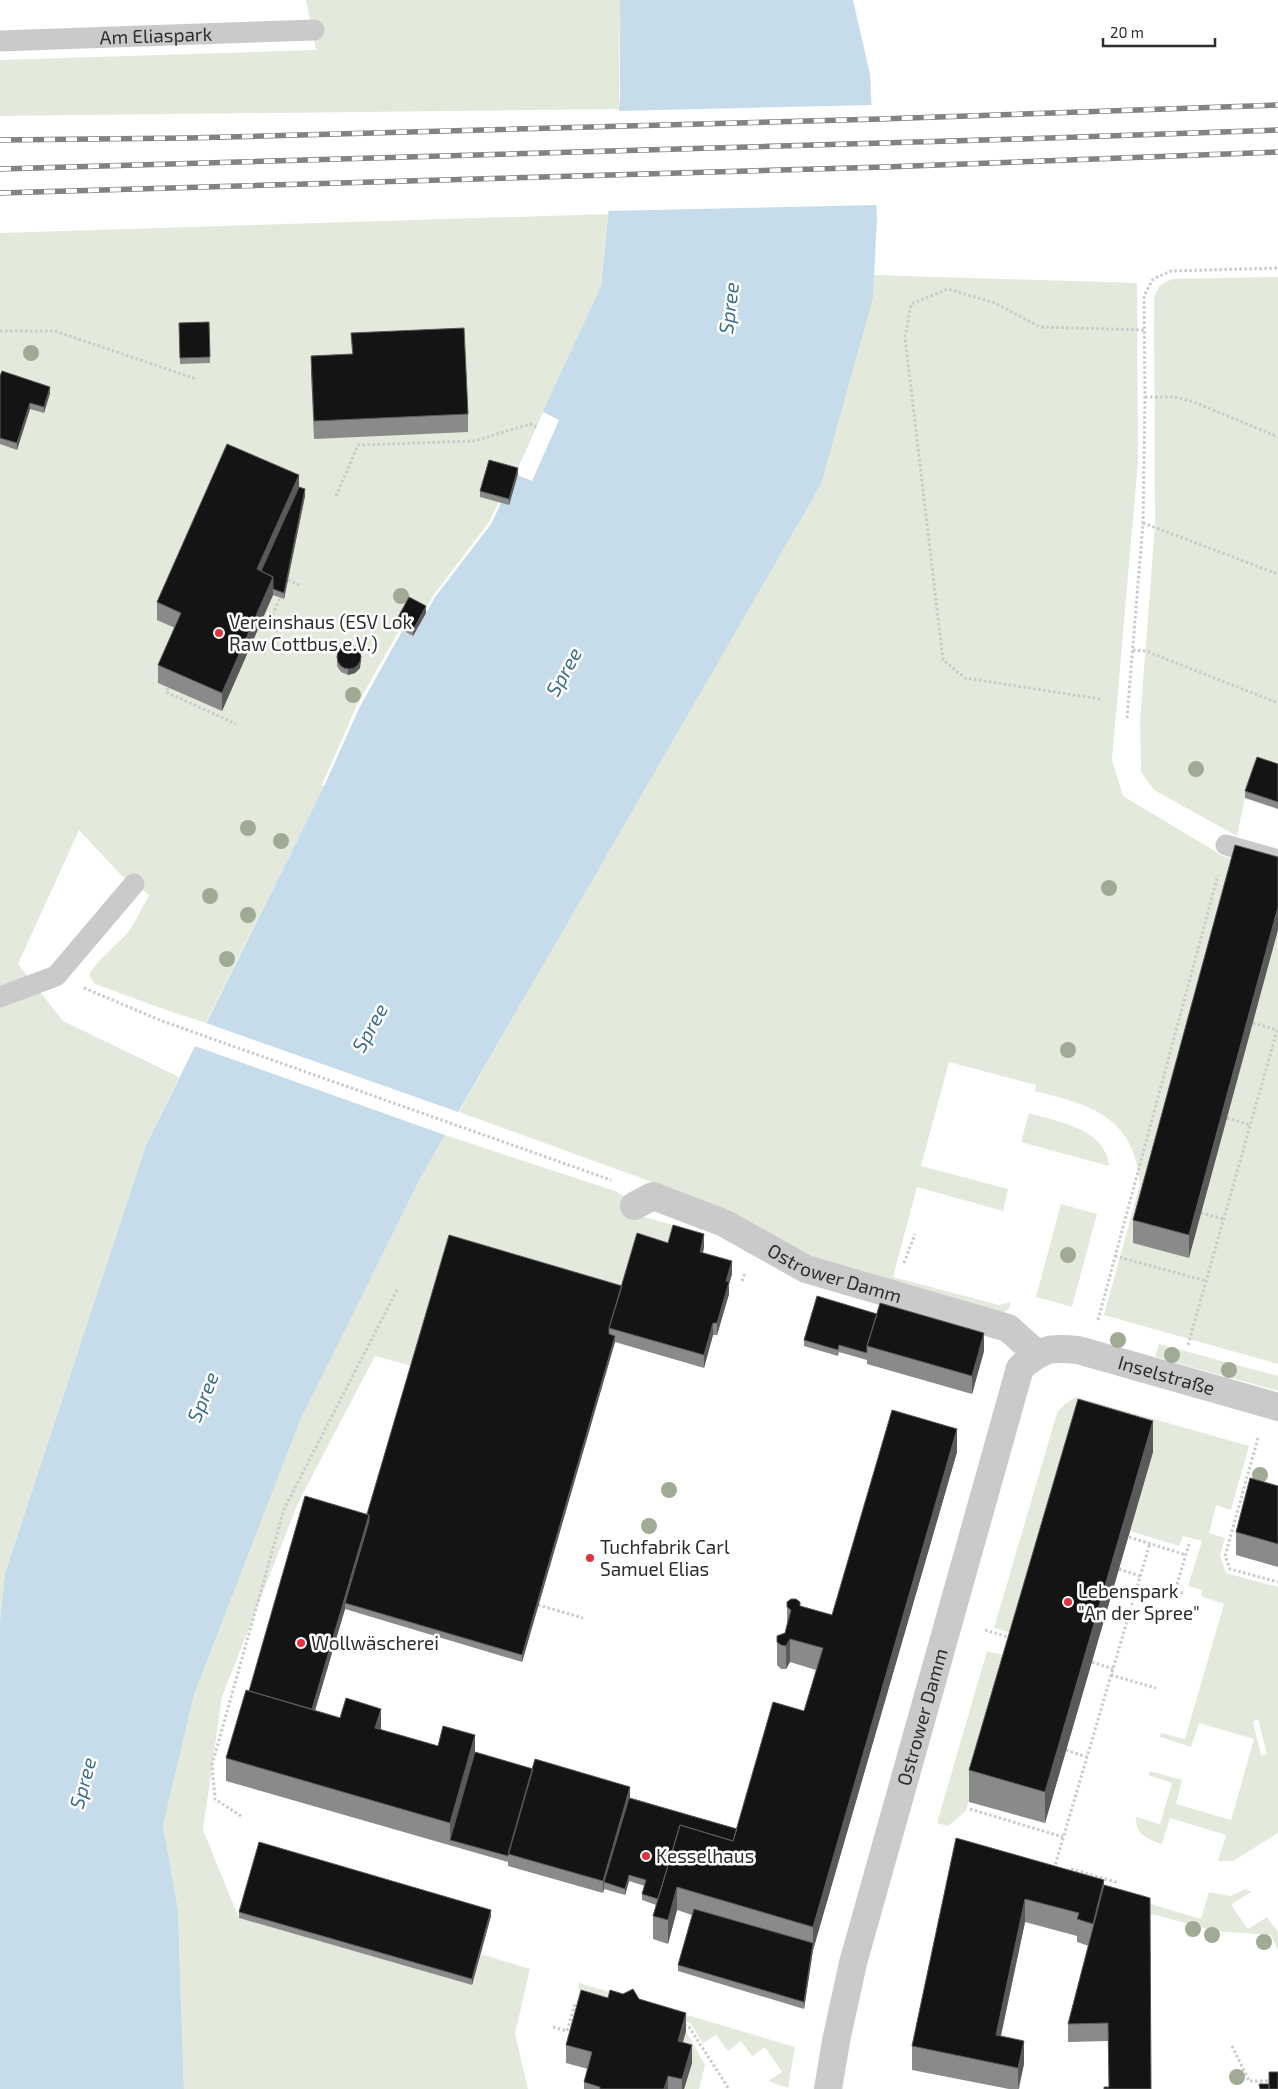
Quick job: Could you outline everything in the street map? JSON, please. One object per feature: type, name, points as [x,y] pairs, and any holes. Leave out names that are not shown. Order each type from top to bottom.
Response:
[{"type":"street","name":"Ostrower Damm","points":[[644,1201],[724,1223],[806,1269],[1008,1328],[1046,1351],[1020,1368],[1017,1378],[853,1964],[836,2041],[828,2089]]},
{"type":"street","name":"Inselstraße","points":[[1046,1351],[1078,1350],[1278,1407]]},
{"type":"lane","name":"Am Eliaspark","points":[[0,41],[314,30]]},
{"type":"lane","points":[[1226,845],[1278,860]]},
{"type":"lane","points":[[0,997],[56,976],[134,884]]},
{"type":"path","points":[[1127,718],[1143,523],[1144,296],[1153,279],[1171,271],[1278,268]]},
{"type":"path","points":[[1100,699],[965,678],[943,660],[905,337],[911,304],[948,289],[995,303],[1040,327],[1145,330]]},
{"type":"path","points":[[0,331],[55,330],[196,379]]},
{"type":"path","points":[[1145,397],[1174,397],[1194,402],[1278,437]]},
{"type":"path","points":[[336,496],[358,445],[474,441],[530,424],[536,427]]},
{"type":"path","points":[[1143,523],[1278,574]]},
{"type":"path","points":[[288,580],[299,585]]},
{"type":"path","points":[[278,631],[267,626],[280,598]]},
{"type":"path","points":[[260,650],[268,654]]},
{"type":"path","points":[[1133,650],[1146,652],[1278,703]]},
{"type":"path","points":[[168,688],[166,692],[236,724]]},
{"type":"path","points":[[1098,1321],[1219,871]]},
{"type":"path","points":[[56,976],[162,1021],[484,1134],[644,1201]]},
{"type":"path","points":[[1188,1345],[1278,1028],[1253,1023]]},
{"type":"path","points":[[1227,1118],[1250,1125]]},
{"type":"path","points":[[1201,1213],[1224,1220]]},
{"type":"path","points":[[1115,1256],[1206,1281]]},
{"type":"path","points":[[241,1816],[216,1799],[212,1765],[284,1510],[397,1290]]},
{"type":"path","points":[[1258,1438],[1225,1556],[1230,1569],[1278,1582]]},
{"type":"path","points":[[1246,1482],[1254,1484]]},
{"type":"path","points":[[1129,1537],[1186,1554]]},
{"type":"path","points":[[1183,1593],[1175,1591],[1190,1541]]},
{"type":"path","points":[[1053,1870],[1150,1543]]},
{"type":"path","points":[[1119,1569],[1140,1576]]},
{"type":"path","points":[[538,1605],[583,1618]]},
{"type":"path","points":[[985,1630],[1016,1640]]},
{"type":"path","points":[[1092,1662],[1113,1669]]},
{"type":"path","points":[[1111,1675],[1156,1688]]},
{"type":"path","points":[[1066,1750],[1087,1757]]},
{"type":"path","points":[[970,1809],[1063,1838]]},
{"type":"path","points":[[1072,1869],[1119,1883]]},
{"type":"path","points":[[575,2004],[588,2000]]},
{"type":"path","points":[[575,2004],[582,2006]]},
{"type":"path","points":[[552,2027],[567,2031],[575,2004]]},
{"type":"path","points":[[680,2024],[690,2027],[728,2089]]},
{"type":"path","points":[[1232,2046],[1249,2081],[1278,2081]]},
{"type":"green space","points":[[306,0],[620,0],[619,109],[0,116],[0,60],[316,50]]},
{"type":"green space","points":[[608,214],[601,286],[491,524],[413,636],[402,631],[360,706],[324,786],[206,1023],[95,984],[89,975],[92,969],[128,932],[149,895],[121,875],[79,830],[18,964],[63,1021],[179,1077],[146,1145],[5,1573],[0,1621],[0,233]]},
{"type":"green space","points":[[874,275],[1137,283],[1138,461],[1112,760],[1123,796],[1223,856],[1278,872],[1278,1364],[1104,1315],[1140,1184],[1136,1161],[1129,1143],[1119,1128],[1106,1117],[1074,1102],[1035,1091],[1036,1085],[949,1062],[921,1166],[1008,1189],[1003,1211],[917,1187],[893,1277],[999,1305],[1011,1302],[1008,1310],[999,1314],[810,1257],[729,1210],[459,1112],[679,727],[873,298]]},
{"type":"green space","points":[[1278,277],[1278,771],[1256,764],[1245,798],[1237,836],[1154,790],[1141,772],[1140,720],[1155,527],[1154,297],[1160,285],[1172,279]]},
{"type":"green space","points":[[1029,1113],[1066,1124],[1090,1135],[1106,1153],[1109,1166],[1021,1142]]},
{"type":"green space","points":[[445,1135],[615,1191],[625,1197],[644,1217],[676,1226],[668,1255],[624,1292],[412,1366],[375,1356],[298,1503],[222,1697],[203,1830],[239,1918],[472,1985],[481,1954],[530,1969],[515,2034],[528,2089],[184,2089],[178,1909],[163,1826],[194,1695],[300,1421],[422,1175]]},
{"type":"green space","points":[[1061,1204],[1097,1214],[1072,1307],[1036,1297]]},
{"type":"green space","points":[[1159,1344],[1278,1376],[1278,1391],[1155,1357]]},
{"type":"green space","points":[[1076,1397],[1249,1446],[1231,1510],[1216,1505],[1209,1533],[1225,1538],[1220,1555],[1226,1573],[1278,1587],[1278,1833],[1233,1861],[1218,1861],[1226,1835],[1170,1818],[1162,1844],[1143,1835],[1136,1823],[1136,1817],[1160,1824],[1172,1783],[1148,1775],[1150,1771],[1182,1780],[1176,1804],[1231,1820],[1254,1739],[1199,1723],[1191,1747],[1160,1737],[1161,1733],[1185,1739],[1224,1604],[1201,1596],[1202,1590],[1188,1586],[1202,1541],[1183,1536],[1179,1546],[1130,1531],[1153,1452],[1018,1635],[994,1628],[1057,1413],[1065,1404]],"holes":[[[1258,1719],[1267,1754],[1261,1755],[1253,1722]]]},
{"type":"green space","points":[[987,1651],[1011,1657],[966,1811],[948,1826],[937,1823]]},
{"type":"green space","points":[[1246,1889],[1251,1892],[1231,1905],[1248,1929],[1267,1917],[1278,1932],[1278,1950],[1271,1935],[1215,1931],[1152,1914],[1150,1916],[1134,1899],[1201,1919],[1209,1892],[1230,1896]]},
{"type":"green space","points":[[579,1983],[795,2047],[788,2088],[768,2081],[782,2072],[765,2047],[752,2056],[741,2041],[728,2051],[716,2035],[703,2043],[690,2023],[578,1989]]},
{"type":"green space","points":[[686,2031],[705,2065],[699,2089],[684,2089],[691,2063],[678,2059]]},
{"type":"water","name":"Spree","points":[[620,0],[853,0],[870,74],[877,218],[873,298],[821,484],[422,1175],[300,1421],[194,1695],[163,1826],[178,1909],[184,2089],[0,2089],[0,1621],[5,1573],[146,1145],[324,786],[360,706],[402,631],[413,636],[435,597],[491,524],[601,286],[620,98]]},
{"type":"pier","points":[[874,105],[879,205],[606,211],[616,111]]},
{"type":"pier","points":[[543,412],[559,420],[532,481],[515,474]]},
{"type":"pier","points":[[499,502],[501,503],[491,524],[435,597],[426,613],[424,612],[433,596],[489,522]]},
{"type":"pier","points":[[400,629],[402,631],[360,706],[324,786],[322,785],[357,705]]},
{"type":"pier","points":[[204,1022],[461,1113],[448,1136],[445,1135],[192,1045]]},
{"type":"building","points":[[209,322],[210,357],[180,358],[179,323]]},
{"type":"building","points":[[464,328],[468,414],[314,421],[311,356],[353,354],[351,333]]},
{"type":"building","points":[[2,371],[50,387],[44,407],[30,403],[17,443],[0,438],[0,376]]},
{"type":"building","points":[[227,444],[299,475],[257,569],[273,577],[222,693],[158,665],[181,613],[157,602]]},
{"type":"building","points":[[489,460],[518,468],[509,499],[480,491]]},
{"type":"building","points":[[299,487],[305,489],[284,593],[273,589],[273,577],[261,571]]},
{"type":"building","points":[[409,597],[426,606],[413,630],[396,621]]},
{"type":"building","points":[[349,645],[354,646],[360,652],[360,662],[354,668],[349,669],[344,668],[338,662],[337,657],[338,652],[344,646]]},
{"type":"building","points":[[1257,757],[1278,764],[1278,802],[1245,791]]},
{"type":"building","points":[[1235,845],[1278,857],[1278,907],[1189,1235],[1133,1220]]},
{"type":"building","points":[[673,1225],[704,1234],[700,1252],[732,1261],[726,1281],[729,1282],[717,1323],[713,1323],[704,1355],[609,1328],[637,1233],[668,1243]]},
{"type":"building","points":[[449,1235],[622,1286],[609,1328],[609,1334],[615,1336],[522,1655],[345,1603],[369,1521],[369,1515],[367,1514]]},
{"type":"building","points":[[817,1296],[877,1314],[867,1346],[867,1353],[839,1345],[838,1350],[804,1340]]},
{"type":"building","points":[[880,1303],[984,1333],[972,1376],[867,1346]]},
{"type":"building","name":"Lebenspark \"An der Spree\"","points":[[1078,1399],[1153,1421],[1045,1792],[969,1770]]},
{"type":"building","points":[[892,1410],[957,1429],[813,1927],[677,1887],[668,1920],[653,1916],[680,1825],[733,1841],[773,1702],[804,1711],[823,1648],[790,1639],[786,1646],[781,1645],[777,1642],[777,1636],[785,1633],[791,1610],[787,1607],[787,1602],[791,1599],[796,1599],[800,1602],[800,1606],[832,1615]]},
{"type":"building","points":[[1250,1478],[1278,1486],[1278,1544],[1236,1532]]},
{"type":"building","name":"Wollwäscherei","points":[[305,1496],[369,1515],[312,1709],[249,1691]]},
{"type":"building","points":[[246,1690],[340,1718],[346,1698],[381,1709],[375,1728],[438,1746],[443,1726],[475,1735],[450,1823],[226,1758]]},
{"type":"building","points":[[475,1752],[533,1769],[508,1856],[450,1840]]},
{"type":"building","points":[[535,1759],[630,1787],[603,1881],[508,1854]]},
{"type":"building","name":"Kesselhaus","points":[[629,1798],[737,1829],[733,1841],[680,1825],[658,1899],[642,1894],[646,1880],[629,1875],[625,1889],[604,1882]]},
{"type":"building","points":[[956,1838],[1104,1880],[1093,1924],[1077,1919],[1079,1913],[1025,1899],[996,2035],[1024,2041],[1018,2068],[912,2046]]},
{"type":"building","points":[[259,1842],[491,1910],[472,1979],[239,1912]]},
{"type":"building","points":[[1104,1885],[1150,1898],[1151,2089],[1104,2089],[1104,2087],[1109,2087],[1108,2023],[1068,2024]]},
{"type":"building","points":[[694,1909],[813,1943],[804,2002],[678,1965]]},
{"type":"building","points":[[633,1989],[639,1999],[686,2013],[678,2041],[692,2045],[682,2079],[668,2076],[664,2089],[600,2089],[600,2087],[584,2082],[592,2052],[566,2045],[581,1990],[608,1998],[610,1990],[623,1994]]},
{"type":"building","points":[[1269,2072],[1278,2072],[1278,2089],[1269,2089]]},
{"type":"building","points":[[1259,2084],[1269,2084],[1269,2089],[1260,2089]]},
{"type":"railway","points":[[0,140],[188,138],[880,119],[1278,105]]},
{"type":"railway","points":[[0,169],[1278,130]]},
{"type":"railway","points":[[0,193],[885,167],[1278,152]]},
{"type":"place","name":"Vereinshaus (ESV Lok Raw Cottbus e.V.)","points":[[219,633]]},
{"type":"place","name":"Tuchfabrik Carl Samuel Elias","points":[[590,1558]]},
{"type":"place","name":"Lebenspark \"An der Spree\"","points":[[1068,1602]]},
{"type":"place","name":"Wollwäscherei","points":[[301,1643]]},
{"type":"place","name":"Kesselhaus","points":[[646,1856]]}]
